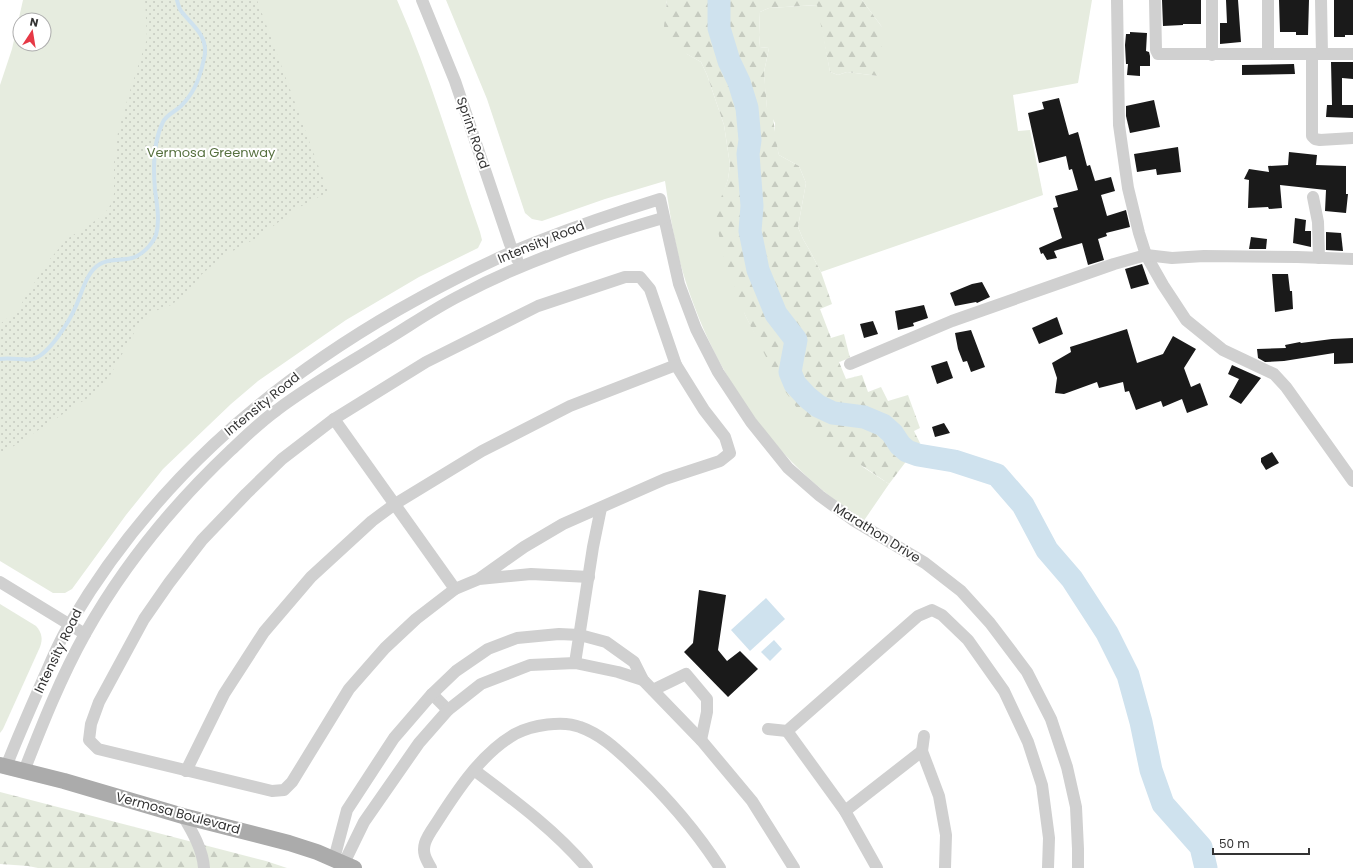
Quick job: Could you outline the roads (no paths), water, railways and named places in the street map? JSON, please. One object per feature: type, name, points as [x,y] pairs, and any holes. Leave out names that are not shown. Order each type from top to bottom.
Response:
[{"type":"main road","name":"Vermosa Boulevard","points":[[3,766],[64,781],[183,816],[289,843],[344,863]]},
{"type":"street","name":"Sprint Road","points":[[422,0],[455,81],[520,268]]},
{"type":"street","points":[[1117,0],[1119,125],[1128,188],[1146,255],[1163,285],[1186,320],[1224,350],[1274,374],[1286,387],[1353,481]]},
{"type":"street","points":[[1155,0],[1156,50],[1158,54],[1353,54]]},
{"type":"street","points":[[1212,0],[1212,55]]},
{"type":"street","points":[[1268,0],[1268,54]]},
{"type":"street","points":[[1322,0],[1312,136],[1315,139],[1320,140],[1353,138]]},
{"type":"street","points":[[1313,197],[1318,222],[1319,258]]},
{"type":"street","name":"Intensity Road","points":[[3,766],[69,624],[111,560],[149,511],[185,471],[244,416],[307,367],[378,322],[455,279],[514,252],[576,227],[660,199]]},
{"type":"street","name":"Marathon Drive","points":[[660,199],[663,218],[679,284],[696,329],[718,372],[750,422],[788,468],[820,496],[853,520],[925,563],[962,591],[990,623],[1026,672],[1050,719],[1067,768],[1076,807],[1078,868]]},
{"type":"street","name":"Intensity Road","points":[[24,771],[52,702],[85,634],[124,573],[169,515],[220,461],[275,411],[312,385],[460,295],[520,268],[580,244],[663,218]]},
{"type":"street","points":[[850,364],[952,321],[1114,264],[1146,255],[1172,258],[1204,256],[1353,259]]},
{"type":"street","points":[[625,277],[640,277],[650,289],[676,365],[704,410],[725,437],[730,453],[720,461],[665,479],[557,528],[524,547],[479,579],[455,590],[416,619],[385,648],[350,688],[292,782],[284,790],[272,791],[98,749],[89,740],[90,724],[99,702],[144,619],[169,583],[202,540],[246,494],[282,459],[334,419],[426,362],[538,306],[625,277]]},
{"type":"street","points":[[186,771],[224,694],[264,632],[311,577],[372,521],[395,504],[482,451],[570,406],[676,365]]},
{"type":"street","points":[[334,419],[455,590]]},
{"type":"street","points":[[575,663],[593,547],[601,508]]},
{"type":"street","points":[[479,579],[531,574],[589,577]]},
{"type":"street","points":[[0,582],[85,634]]},
{"type":"street","points":[[768,729],[787,731],[918,616],[932,610],[942,615],[968,640],[1004,691],[1028,742],[1042,785],[1049,838],[1048,868]]},
{"type":"street","points":[[344,863],[347,810],[394,738],[432,694],[456,671],[488,649],[517,638],[559,634],[580,634],[606,642],[634,662],[643,680],[701,740],[752,801],[794,868]]},
{"type":"street","points":[[344,863],[364,822],[419,743],[448,710],[481,684],[530,665],[575,663],[618,672],[643,680]]},
{"type":"street","points":[[653,690],[686,674],[707,699],[707,712],[701,740]]},
{"type":"street","points":[[432,694],[448,710]]},
{"type":"street","points":[[431,868],[424,856],[425,842],[448,806],[474,770],[494,748],[517,733],[537,726],[560,724],[580,726],[599,736],[615,748],[676,810],[708,850],[720,868]]},
{"type":"street","points":[[787,731],[845,811],[877,868]]},
{"type":"street","points":[[924,736],[922,751],[939,796],[946,835],[945,868]]},
{"type":"street","points":[[845,811],[922,751]]},
{"type":"street","points":[[474,770],[536,818],[587,868]]},
{"type":"street","points":[[183,816],[195,837],[204,862],[204,868]]},
{"type":"water","points":[[766,598],[785,619],[750,651],[731,630]]},
{"type":"water","points":[[774,640],[782,649],[770,661],[761,652]]},
{"type":"waterway","points":[[0,359],[33,359],[46,351],[69,320],[91,272],[104,262],[136,257],[146,249],[156,235],[158,213],[155,190],[154,155],[157,138],[164,120],[181,106],[192,92],[199,78],[205,54],[203,40],[181,11],[177,0]]},
{"type":"waterway","points":[[719,0],[719,28],[729,61],[739,82],[747,108],[750,140],[748,154],[752,206],[750,231],[758,270],[776,314],[796,340],[790,372],[795,384],[818,406],[833,413],[864,417],[883,425],[907,451],[918,455],[954,461],[997,475],[1023,505],[1047,550],[1072,579],[1107,633],[1128,675],[1141,722],[1151,770],[1163,804],[1201,847],[1206,868]]},
{"type":"park label","name":"Vermosa Greenway","points":[[211,152]]}]
